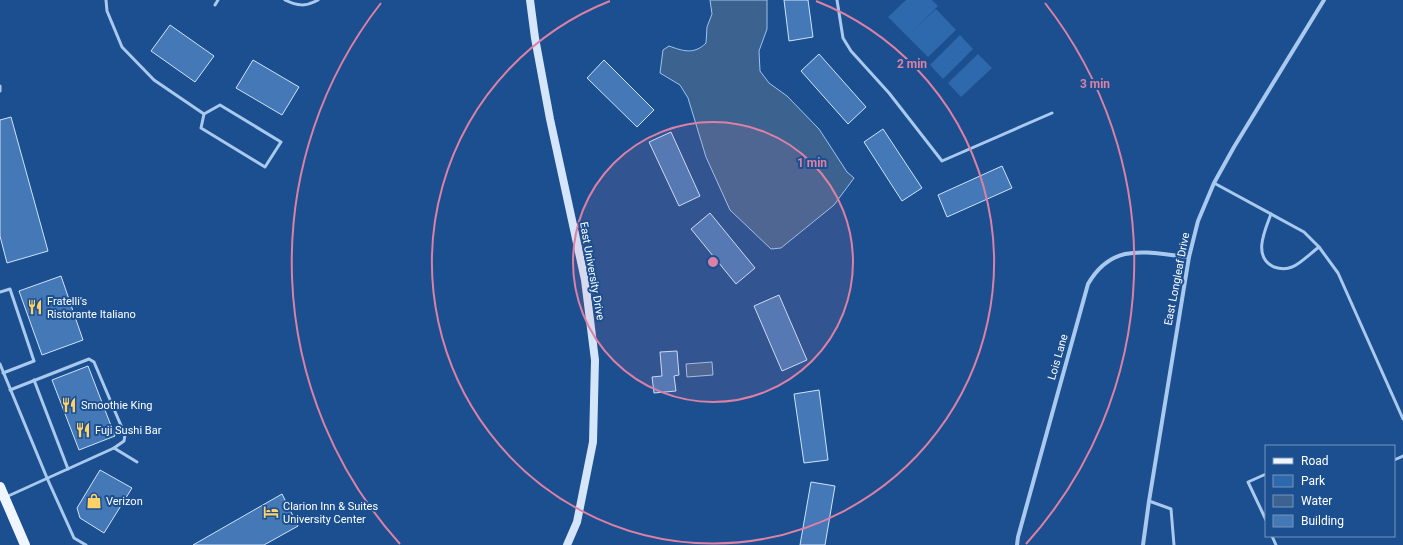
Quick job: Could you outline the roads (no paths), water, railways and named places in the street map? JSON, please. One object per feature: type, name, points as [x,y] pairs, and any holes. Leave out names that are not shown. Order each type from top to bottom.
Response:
[{"type":"main road","name":"East University Drive","points":[[530,0],[535,38],[550,119],[585,280],[595,360],[593,442],[577,522],[567,545]]},
{"type":"main road","points":[[0,487],[26,545]]},
{"type":"street","name":"East Longleaf Drive","points":[[1143,545],[1189,257],[1198,221],[1214,183],[1234,147],[1324,0]]},
{"type":"street","name":"Lois Lane","points":[[1017,545],[1088,284],[1095,271],[1107,261],[1122,254],[1138,252],[1189,257]]},
{"type":"lane","points":[[106,0],[107,12],[122,48],[154,80],[204,114]]},
{"type":"lane","points":[[215,5],[218,0]]},
{"type":"lane","points":[[285,0],[295,5],[311,4],[318,0]]},
{"type":"lane","points":[[837,0],[843,38],[851,51],[889,93],[942,161],[1052,113]]},
{"type":"lane","points":[[220,105],[281,142],[265,167],[202,128],[204,114],[220,105]]},
{"type":"lane","points":[[1214,183],[1304,232],[1319,247],[1338,273],[1403,419]]},
{"type":"lane","points":[[1271,214],[1264,233],[1261,249],[1264,258],[1272,266],[1282,270],[1293,267],[1319,247]]},
{"type":"lane","points":[[0,292],[10,289],[34,361],[3,373]]},
{"type":"lane","points":[[5,498],[114,448],[124,441],[125,435],[94,362],[89,359],[10,390]]},
{"type":"lane","points":[[0,364],[47,478],[74,538],[86,545]]},
{"type":"lane","points":[[34,380],[68,469]]},
{"type":"lane","points":[[114,448],[137,462]]},
{"type":"lane","points":[[1265,474],[1248,482],[1265,516]]},
{"type":"lane","points":[[1149,501],[1171,508],[1174,545]]},
{"type":"water","points":[[710,0],[767,0],[767,29],[759,51],[760,71],[769,83],[787,96],[819,129],[847,172],[854,178],[834,205],[781,248],[771,249],[730,210],[706,157],[688,98],[680,85],[660,73],[663,50],[669,46],[693,51],[702,47],[706,43],[707,27],[712,14]]},
{"type":"water","points":[[712,362],[713,375],[687,377],[686,364]]},
{"type":"place","name":"Fratelli's Ristorante Italiano","points":[[35,307]]},
{"type":"place","name":"Smoothie King","points":[[69,405]]},
{"type":"place","name":"Fuji Sushi Bar","points":[[83,430]]},
{"type":"place","name":"Verizon","points":[[94,501]]},
{"type":"place","name":"Clarion Inn & Suites University Center","points":[[271,512]]}]
